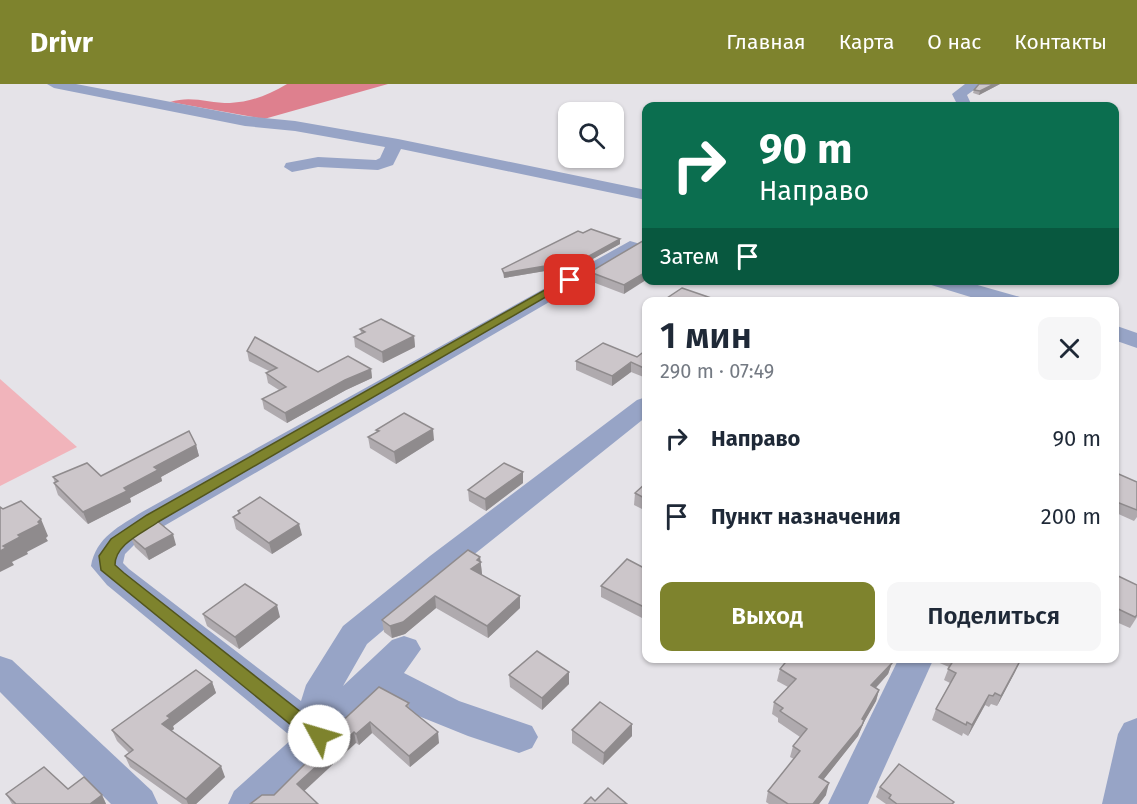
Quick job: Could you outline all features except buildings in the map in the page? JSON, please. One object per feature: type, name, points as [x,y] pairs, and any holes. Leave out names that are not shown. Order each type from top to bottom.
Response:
[{"type":"street","points":[[54,84],[245,121],[295,126],[398,144],[642,194]]},
{"type":"street","points":[[963,102],[959,94],[975,84]]},
{"type":"street","points":[[292,167],[330,161],[378,165],[387,161],[390,151],[398,144]]},
{"type":"street","points":[[319,733],[118,577],[107,566],[107,556],[117,543],[153,519],[630,247]]},
{"type":"street","points":[[952,285],[994,297]]},
{"type":"street","points":[[1119,334],[1137,341]]},
{"type":"street","points":[[319,733],[319,695],[355,635],[441,564],[642,408]]},
{"type":"street","points":[[248,804],[291,766],[319,733],[404,649]]},
{"type":"street","points":[[848,804],[915,663]]},
{"type":"street","points":[[0,670],[138,804]]},
{"type":"street","points":[[379,675],[405,694],[440,711],[519,736]]},
{"type":"street","points":[[1122,804],[1137,734]]},
{"type":"shaded area","points":[[287,84],[388,84],[264,119],[170,102],[192,99],[222,103],[245,101]]},
{"type":"shaded area","points":[[0,379],[77,447],[0,486]]},
{"type":"route","points":[[319,736],[118,577],[107,566],[107,556],[117,543],[153,519],[570,280]]}]
